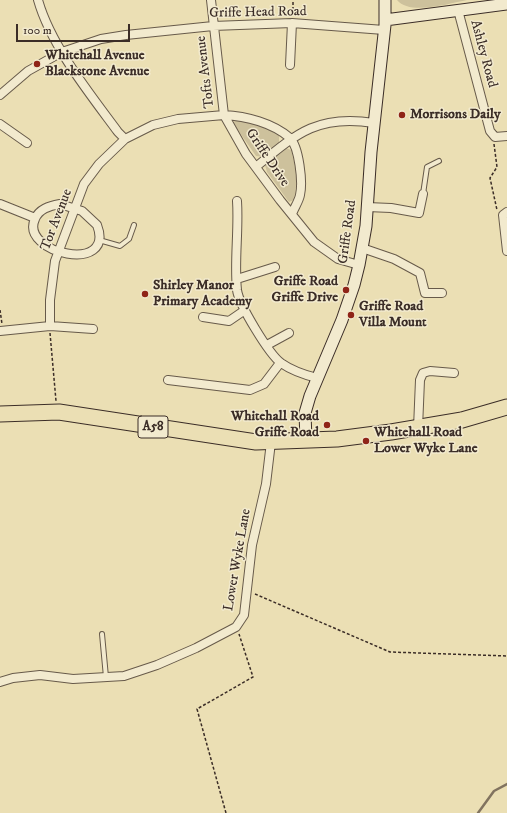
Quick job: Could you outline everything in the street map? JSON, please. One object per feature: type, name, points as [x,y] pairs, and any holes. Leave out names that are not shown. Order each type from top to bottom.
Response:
[{"type":"highway","name":"A58","points":[[0,414],[59,412],[256,442],[270,442],[337,439],[418,428],[462,420],[507,407]]},
{"type":"street","points":[[38,0],[62,52],[79,80],[118,132],[125,138]]},
{"type":"street","name":"Tofts Avenue","points":[[211,0],[224,115]]},
{"type":"street","name":"Griffe Road","points":[[306,440],[305,413],[310,396],[342,320],[359,265],[367,207],[374,123],[385,25],[385,0]]},
{"type":"street","points":[[385,25],[458,10],[507,4]]},
{"type":"street","name":"Ashley Road","points":[[458,10],[488,124],[491,133],[495,137]]},
{"type":"street","points":[[290,65],[292,23]]},
{"type":"street","name":"Griffe Head Road","points":[[0,95],[28,71],[62,52],[101,39],[213,26],[292,23],[385,25]]},
{"type":"street","name":"Griffe Drive","points":[[224,115],[246,154],[257,166],[314,242],[338,259],[359,265]]},
{"type":"street","name":"Griffe Drive","points":[[125,138],[153,125],[172,121],[224,115],[239,116],[264,124],[290,139],[295,146],[299,162],[301,186],[300,195],[292,214]]},
{"type":"street","points":[[257,166],[290,139],[310,128],[334,121],[359,121],[374,123]]},
{"type":"street","points":[[0,124],[27,143]]},
{"type":"street","points":[[495,137],[507,136]]},
{"type":"street","name":"Tor Avenue","points":[[50,326],[52,277],[58,251],[74,208],[88,179],[99,164],[125,138]]},
{"type":"street","points":[[367,207],[391,208],[419,213],[423,194]]},
{"type":"street","points":[[237,201],[238,294],[245,310],[280,363],[306,375],[317,378]]},
{"type":"street","points":[[0,204],[35,218]]},
{"type":"street","points":[[60,204],[74,208],[90,217],[97,225],[99,240],[96,247],[83,254],[70,255],[58,251],[46,246],[34,231],[33,222],[35,218],[37,214],[50,206],[60,204]]},
{"type":"street","points":[[505,213],[507,251]]},
{"type":"street","points":[[362,248],[394,259],[420,273],[425,293],[442,293]]},
{"type":"street","points":[[237,279],[275,268]]},
{"type":"street","points":[[203,317],[229,321],[245,310]]},
{"type":"street","points":[[1,331],[50,326],[92,329]]},
{"type":"street","points":[[267,345],[289,333]]},
{"type":"street","points":[[168,380],[250,390],[264,384],[280,363]]},
{"type":"street","points":[[418,428],[419,389],[421,375],[430,371],[454,373]]},
{"type":"street","name":"Lower Wyke Lane","points":[[0,682],[13,678],[40,675],[73,679],[124,676],[157,665],[196,648],[236,627],[244,615],[252,545],[266,484],[270,442]]},
{"type":"lane","points":[[423,194],[427,167],[439,161]]},
{"type":"lane","points":[[99,240],[120,246],[129,239],[134,225]]},
{"type":"lane","points":[[102,634],[106,677]]},
{"type":"path","points":[[292,23],[293,0]]},
{"type":"path","points":[[495,137],[494,141],[497,167],[490,178],[497,210],[505,213]]},
{"type":"path","points":[[0,310],[1,331]]},
{"type":"path","points":[[50,326],[56,404],[59,412]]},
{"type":"path","points":[[246,591],[390,652],[507,656]]},
{"type":"path","points":[[226,813],[197,709],[253,677],[236,627]]},
{"type":"shaded area","points":[[397,0],[467,0],[441,6],[420,8],[403,5]]},
{"type":"shaded area","points":[[237,118],[264,126],[279,136],[279,143],[264,157],[256,156],[233,123]]},
{"type":"shaded area","points":[[286,148],[291,150],[296,175],[294,200],[289,202],[267,172],[265,165]]},
{"type":"waterway","points":[[478,813],[494,791],[507,784]]},
{"type":"place","name":"Whitehall Avenue Blackstone Avenue","points":[[37,64]]},
{"type":"place","name":"Morrisons Daily","points":[[402,115]]},
{"type":"place","name":"Griffe Road Griffe Drive","points":[[346,290]]},
{"type":"place","name":"Shirley Manor Primary Academy","points":[[145,294]]},
{"type":"place","name":"Griffe Road Villa Mount","points":[[351,315]]},
{"type":"place","name":"Whitehall Road Griffe Road","points":[[327,425]]},
{"type":"place","name":"Whitehall Road Lower Wyke Lane","points":[[366,441]]}]
